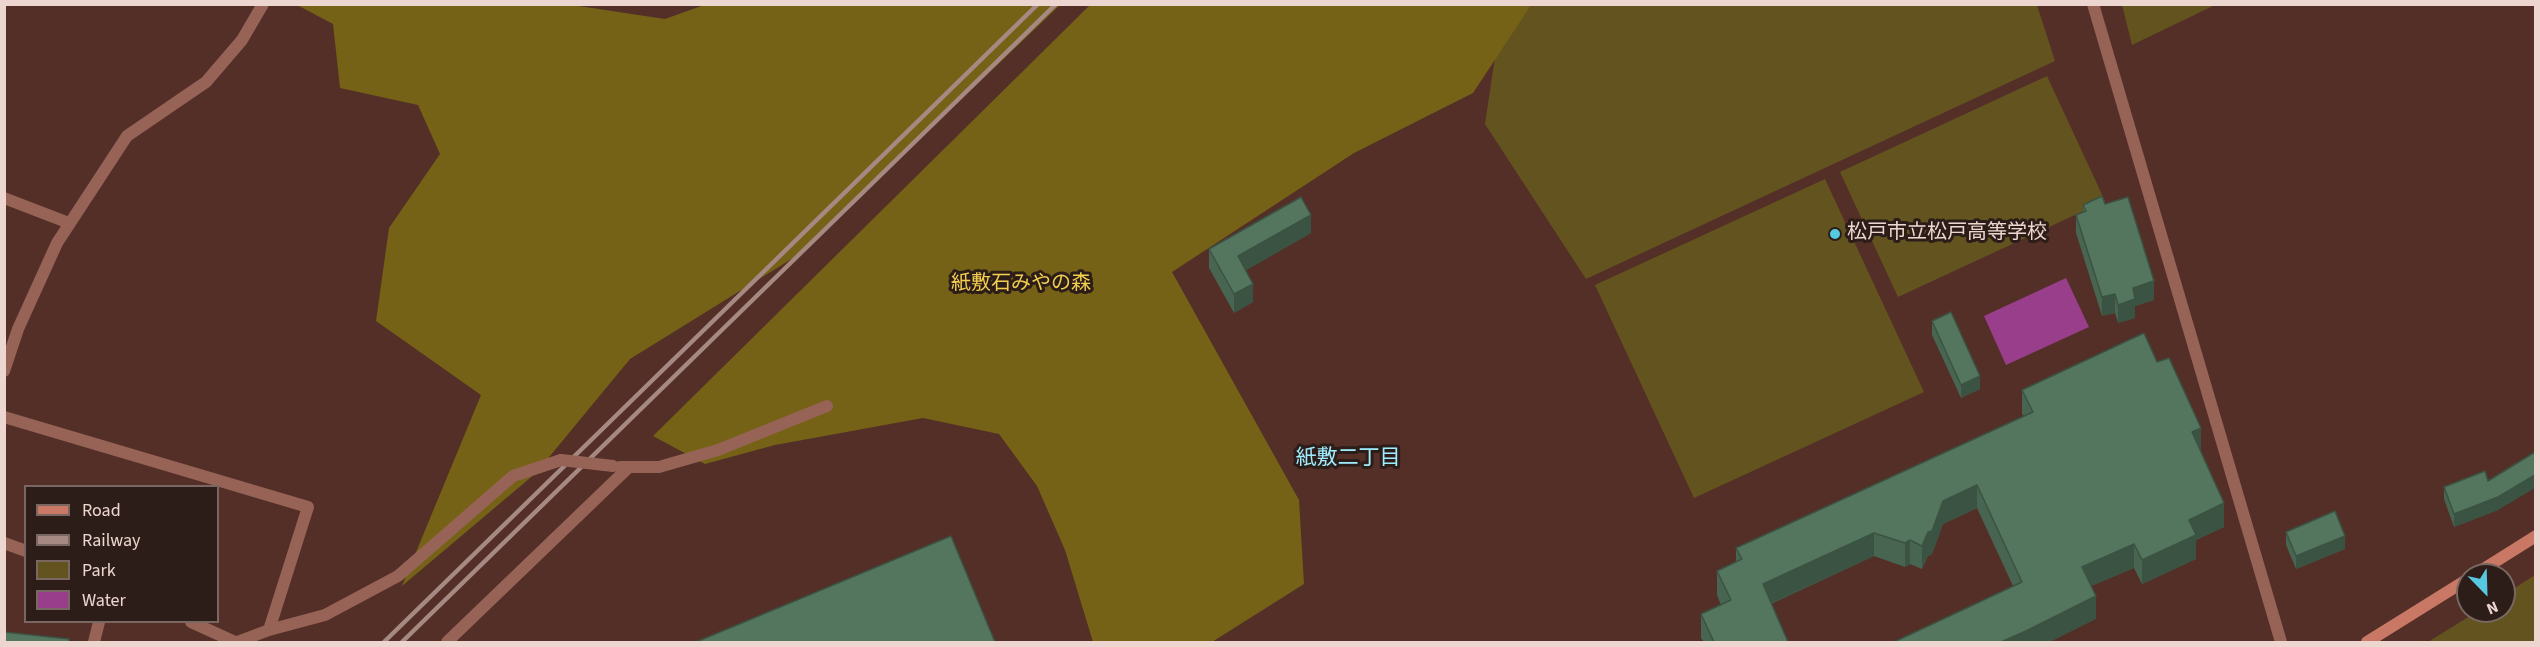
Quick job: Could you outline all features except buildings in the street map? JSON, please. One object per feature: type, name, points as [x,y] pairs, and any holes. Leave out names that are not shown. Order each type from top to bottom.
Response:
[{"type":"street","points":[[4,371],[18,329],[57,243],[127,136],[206,82],[242,40],[263,4]]},
{"type":"street","points":[[2093,4],[2281,642]]},
{"type":"street","points":[[4,198],[69,224]]},
{"type":"street","points":[[195,623],[236,642],[268,630],[325,615],[398,576],[513,476],[561,460],[628,468],[659,467],[718,450],[827,406]]},
{"type":"street","points":[[4,417],[308,507],[268,630]]},
{"type":"street","points":[[447,642],[628,468]]},
{"type":"street","points":[[2493,563],[2535,536]]},
{"type":"street","points":[[4,543],[24,550]]},
{"type":"street","points":[[2367,642],[2456,586]]},
{"type":"street","points":[[94,642],[99,623]]},
{"type":"green space","points":[[707,4],[1060,5],[798,255],[630,359],[536,473],[402,586],[481,395],[376,321],[389,228],[440,154],[418,105],[340,88],[333,24],[297,5],[572,5],[665,19]]},
{"type":"green space","points":[[2122,4],[2215,5],[2132,45]]},
{"type":"green space","name":"紙敷石みやの森","points":[[1090,5],[1531,5],[1473,93],[1354,153],[1172,272],[1299,500],[1304,584],[1212,642],[1093,642],[1065,550],[1037,486],[999,434],[923,418],[775,445],[705,464],[653,436]]},
{"type":"green space","points":[[1527,5],[2037,5],[2055,61],[1586,279],[1485,124],[1497,44]]},
{"type":"green space","points":[[2047,76],[2105,201],[1898,297],[1840,172]]},
{"type":"green space","points":[[1825,179],[1924,392],[1694,498],[1595,285]]},
{"type":"green space","points":[[2535,575],[2535,642],[2428,642],[2459,623],[2516,623],[2516,587]]},
{"type":"water","points":[[2066,278],[2089,327],[2006,365],[1984,316]]},
{"type":"railway","points":[[384,642],[1038,4]]},
{"type":"railway","points":[[402,642],[1056,4]]},
{"type":"place","name":"松戸市立松戸高等学校","points":[[1835,234]]},
{"type":"district","name":"紙敷二丁目","points":[[1348,459]]}]
